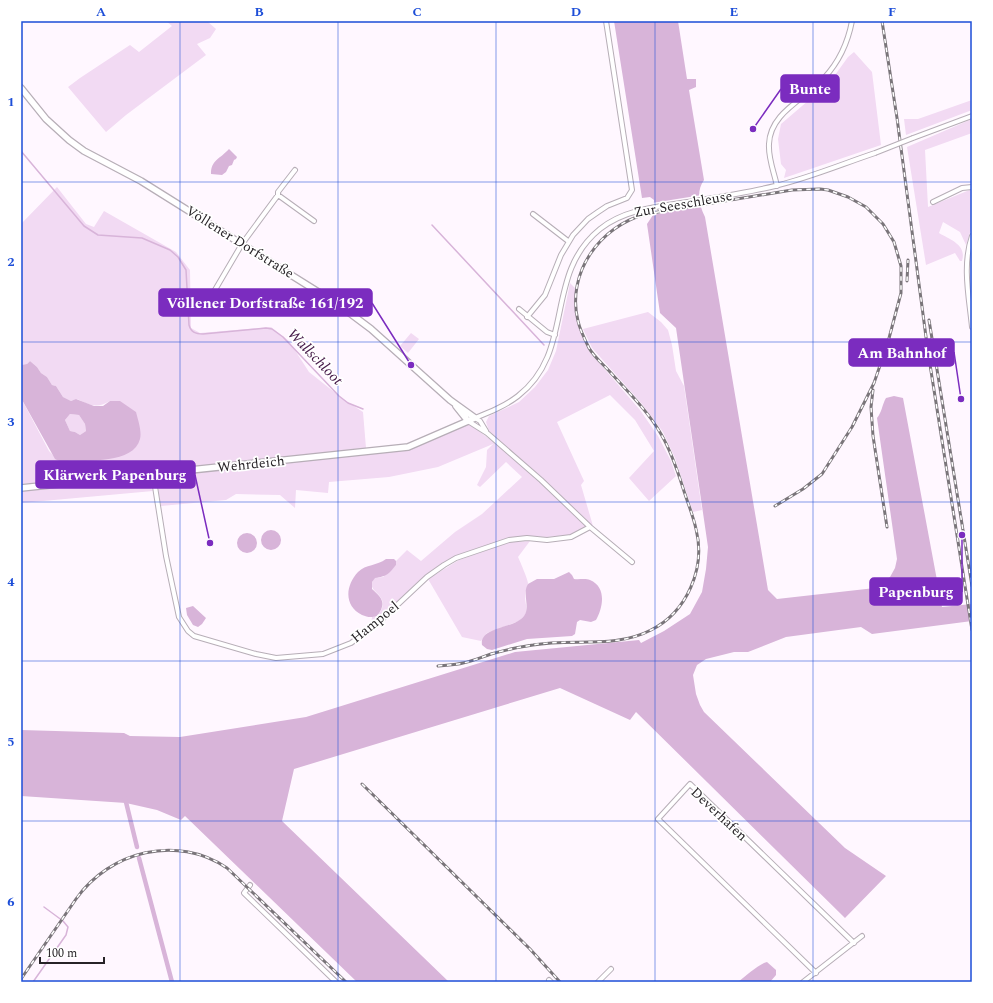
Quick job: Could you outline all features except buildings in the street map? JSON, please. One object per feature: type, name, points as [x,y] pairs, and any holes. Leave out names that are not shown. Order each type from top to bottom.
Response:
[{"type":"street","points":[[528,316],[545,295],[558,260],[568,241],[588,219],[607,206],[627,198],[632,190],[606,21]]},
{"type":"street","points":[[777,186],[769,143],[775,122],[785,111],[814,88],[835,64],[845,45],[852,21]]},
{"type":"street","name":"Völlener Dorfstraße","points":[[21,88],[54,127],[73,143],[141,181],[313,287],[352,314],[455,404],[475,418]]},
{"type":"street","name":"Zur Seeschleuse","points":[[475,418],[502,407],[518,396],[530,385],[545,363],[555,335],[569,272],[579,251],[591,236],[609,222],[626,214],[645,209],[741,194],[777,186],[875,153],[972,116]]},
{"type":"street","points":[[208,305],[212,295],[242,244],[295,170]]},
{"type":"street","points":[[934,202],[962,188],[972,187]]},
{"type":"street","points":[[278,195],[314,221]]},
{"type":"street","points":[[533,214],[568,241]]},
{"type":"street","points":[[972,236],[967,259],[967,271],[972,327]]},
{"type":"street","points":[[519,309],[547,332],[555,335]]},
{"type":"street","name":"Völlener Dorfstraße","points":[[455,404],[468,421]]},
{"type":"street","points":[[475,418],[480,422],[487,433]]},
{"type":"street","name":"Wehrdeich","points":[[21,488],[408,447],[475,418]]},
{"type":"street","points":[[468,421],[487,433],[541,480],[590,527],[632,562]]},
{"type":"street","name":"Hampoel","points":[[153,474],[166,556],[178,610],[183,625],[194,636],[256,654],[276,658],[323,654],[351,643],[377,624],[427,577],[456,558],[509,540],[527,538],[547,540],[571,537],[590,527]]},
{"type":"street","name":"Deverhafen","points":[[816,973],[658,819],[690,784],[854,943]]},
{"type":"street","points":[[250,885],[244,892],[336,982]]},
{"type":"street","points":[[804,982],[862,936]]},
{"type":"street","points":[[598,982],[611,969]]},
{"type":"shaded area","points":[[166,21],[207,21],[216,29],[210,38],[197,44],[206,55],[126,115],[106,132],[68,87],[130,45],[139,52],[172,26]]},
{"type":"shaded area","points":[[614,21],[678,21],[687,79],[696,79],[696,87],[689,90],[704,180],[700,189],[699,198],[705,217],[768,590],[777,599],[875,588],[890,577],[895,568],[897,559],[877,418],[886,398],[894,396],[903,398],[942,607],[972,604],[972,621],[872,634],[861,627],[786,637],[748,652],[734,652],[706,659],[697,665],[693,675],[696,694],[704,712],[845,848],[886,876],[845,918],[636,712],[630,720],[560,688],[294,769],[282,821],[449,982],[357,982],[185,816],[181,820],[157,810],[126,803],[21,796],[21,730],[124,733],[130,736],[180,737],[306,717],[515,652],[639,640],[641,643],[664,631],[690,614],[702,592],[708,547],[676,328],[660,313],[647,224],[653,215],[654,200],[650,197],[642,198]]},
{"type":"shaded area","points":[[854,52],[872,72],[881,145],[784,178],[786,170],[781,164],[778,139],[781,124],[830,82],[848,57]]},
{"type":"shaded area","points":[[972,100],[972,110],[906,135],[904,119],[918,119]]},
{"type":"shaded area","points":[[972,119],[972,133],[925,150],[928,207],[972,189],[972,227],[966,245],[960,232],[943,222],[939,233],[960,247],[963,255],[962,261],[960,261],[955,253],[926,265],[907,147]]},
{"type":"shaded area","points":[[229,149],[237,157],[232,165],[229,166],[226,172],[222,175],[211,174],[211,169],[214,163]]},
{"type":"shaded area","points":[[57,187],[86,224],[94,227],[104,211],[176,252],[190,270],[191,328],[200,333],[271,327],[289,341],[309,372],[343,399],[363,412],[366,448],[360,450],[21,484],[21,398],[49,451],[59,461],[86,460],[110,401],[101,405],[93,405],[77,399],[71,401],[63,397],[56,386],[52,385],[47,377],[30,361],[27,364],[21,365],[21,224]]},
{"type":"shaded area","points":[[570,283],[575,288],[577,323],[589,351],[640,410],[658,436],[671,461],[676,476],[649,501],[629,478],[654,451],[635,420],[610,395],[557,422],[584,481],[581,485],[593,526],[590,524],[581,531],[570,535],[508,538],[455,556],[426,576],[371,625],[372,617],[379,613],[383,605],[382,600],[372,588],[374,578],[383,577],[396,565],[396,561],[407,550],[421,561],[455,532],[482,514],[522,477],[506,462],[480,487],[477,485],[486,467],[487,450],[493,444],[438,467],[389,477],[329,482],[328,493],[296,490],[295,508],[280,495],[236,494],[226,500],[161,506],[158,489],[172,474],[408,449],[469,424],[495,443],[498,440],[489,431],[486,422],[489,416],[519,402],[535,387],[548,370],[556,351]]},
{"type":"shaded area","points":[[648,312],[661,322],[668,330],[676,371],[684,386],[702,510],[693,512],[675,458],[663,432],[642,404],[592,348],[583,329]]},
{"type":"shaded area","points":[[411,333],[419,339],[408,353],[400,346]]},
{"type":"shaded area","points":[[30,361],[47,377],[52,385],[56,386],[63,397],[71,401],[76,399],[94,406],[103,406],[110,401],[120,401],[136,412],[140,426],[140,439],[136,447],[129,453],[120,457],[109,459],[59,461],[55,459],[21,398],[21,365],[27,364]],"holes":[[[70,414],[79,415],[85,424],[86,431],[80,435],[70,431],[65,420]]]},
{"type":"shaded area","points":[[70,414],[79,415],[85,424],[86,431],[80,435],[70,431],[65,420]]},
{"type":"shaded area","points":[[143,477],[153,491],[21,503],[21,490]]},
{"type":"shaded area","points":[[267,530],[275,530],[281,536],[281,544],[275,550],[267,550],[261,544],[261,536]]},
{"type":"shaded area","points":[[243,533],[251,533],[257,539],[257,547],[251,553],[243,553],[237,547],[237,539]]},
{"type":"shaded area","points":[[530,541],[518,557],[528,583],[525,594],[526,612],[523,618],[519,621],[487,633],[481,641],[462,637],[428,579],[459,560],[510,542]]},
{"type":"shaded area","points":[[386,559],[394,559],[396,561],[396,565],[387,574],[382,577],[375,578],[372,582],[372,589],[381,598],[382,608],[377,616],[369,617],[362,615],[356,611],[349,601],[348,595],[351,583],[361,569]]},
{"type":"shaded area","points":[[569,572],[574,579],[590,580],[599,588],[602,604],[596,620],[591,622],[580,620],[577,622],[575,634],[572,636],[527,639],[492,650],[487,649],[482,645],[482,639],[485,635],[521,619],[527,607],[526,588],[528,584],[537,579],[554,579]]},
{"type":"shaded area","points":[[193,606],[206,618],[198,627],[193,625],[187,615],[186,608]]},
{"type":"shaded area","points":[[767,962],[776,970],[776,975],[770,982],[738,982],[756,968]]},
{"type":"pier","points":[[702,195],[703,206],[651,215],[652,203]]},
{"type":"waterway","name":"Wallschloot","points":[[21,151],[84,226],[98,235],[142,238],[170,250],[178,257],[186,270],[189,325],[194,332],[203,334],[266,328],[272,329],[283,337],[339,396],[348,403],[363,409]]},
{"type":"waterway","points":[[432,225],[544,345]]},
{"type":"waterway","points":[[125,798],[137,847]]},
{"type":"waterway","points":[[139,858],[172,982]]},
{"type":"waterway","points":[[33,982],[66,935],[68,927],[63,921],[44,907]]},
{"type":"railway","points":[[882,21],[897,118],[928,352],[972,630]]},
{"type":"railway","points":[[438,666],[454,665],[502,651],[533,645],[608,641],[637,636],[664,622],[675,612],[691,587],[696,573],[698,559],[696,529],[671,454],[665,440],[650,417],[591,351],[578,321],[576,303],[577,286],[582,269],[590,254],[601,240],[614,229],[629,220],[646,214],[792,190],[820,189],[828,190],[848,197],[866,207],[883,224],[894,242],[901,266],[901,293],[888,342],[874,383],[852,427],[822,474],[803,489],[775,506]]},
{"type":"railway","points":[[907,281],[908,260]]},
{"type":"railway","points":[[929,320],[972,586]]},
{"type":"railway","points":[[873,390],[871,407],[873,436],[887,527]]},
{"type":"railway","points":[[362,784],[530,949],[560,982]]},
{"type":"railway","points":[[21,979],[76,899],[90,882],[107,869],[126,859],[146,853],[166,850],[187,852],[208,858],[227,868],[346,982]]},
{"type":"place","name":"Bunte","points":[[753,129]]},
{"type":"place","name":"Völlener Dorfstraße 161/192","points":[[411,365]]},
{"type":"place","name":"Am Bahnhof","points":[[961,399]]},
{"type":"place","name":"Papenburg","points":[[962,535]]},
{"type":"place","name":"Klärwerk Papenburg","points":[[210,543]]}]
